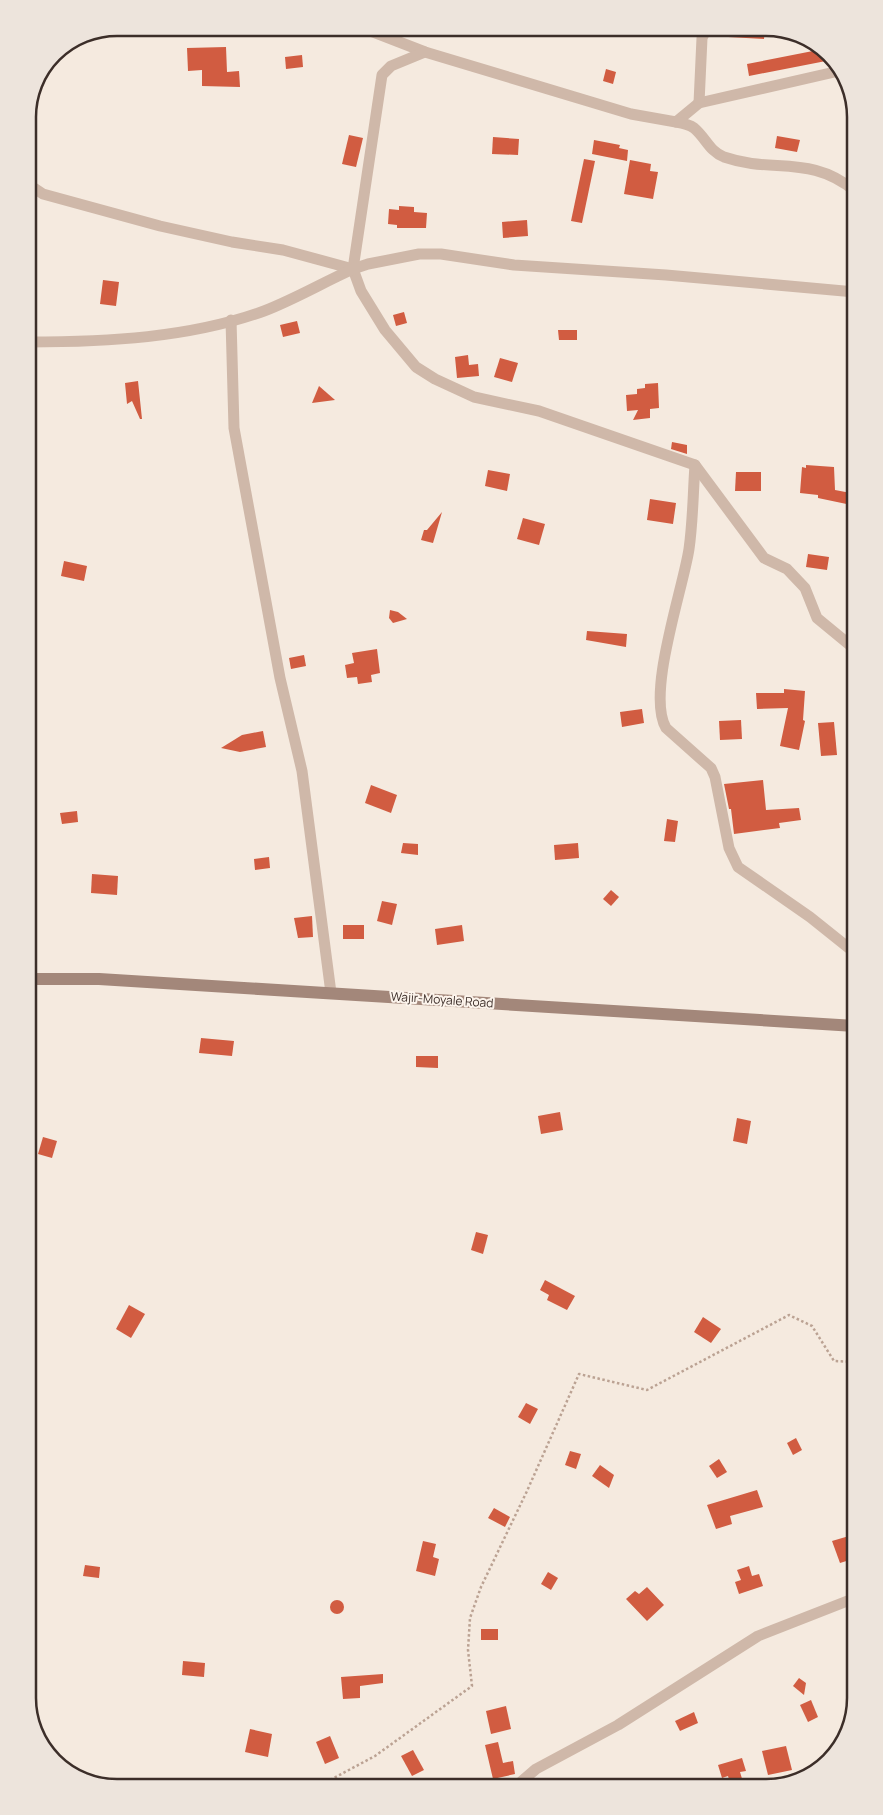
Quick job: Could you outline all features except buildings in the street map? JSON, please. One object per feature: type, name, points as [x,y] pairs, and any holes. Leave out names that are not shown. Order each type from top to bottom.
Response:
[{"type":"main road","name":"Wajir-Moyale Road","points":[[36,978],[331,993],[847,1025]]},
{"type":"street","points":[[384,36],[425,52],[631,114],[676,122],[694,128],[708,147],[723,156],[751,163],[812,169],[831,174],[847,185]]},
{"type":"street","points":[[699,103],[703,36]]},
{"type":"street","points":[[425,52],[391,66],[382,74],[353,269],[361,291],[384,330],[416,367],[435,379],[474,396],[539,410],[695,465],[764,558],[787,569],[805,588],[817,618],[847,643]]},
{"type":"street","points":[[676,122],[699,103],[832,72]]},
{"type":"street","points":[[36,189],[43,194],[160,226],[232,242],[283,250],[353,269]]},
{"type":"street","points":[[36,342],[160,336],[231,320],[266,310],[353,269],[368,264],[419,254],[441,254],[514,265],[676,276],[847,291]]},
{"type":"street","points":[[231,320],[234,428],[280,678],[302,771],[331,993]]},
{"type":"street","points":[[695,465],[689,549],[664,662],[660,711],[662,720],[666,728],[711,768],[715,777],[729,848],[738,867],[810,917],[847,946]]},
{"type":"street","points":[[525,1779],[536,1770],[618,1725],[758,1636],[847,1601]]},
{"type":"path","points":[[332,1779],[375,1756],[472,1686],[468,1650],[470,1618],[481,1587],[527,1492],[578,1374],[647,1390],[789,1315],[812,1326],[834,1361],[847,1362]]}]
